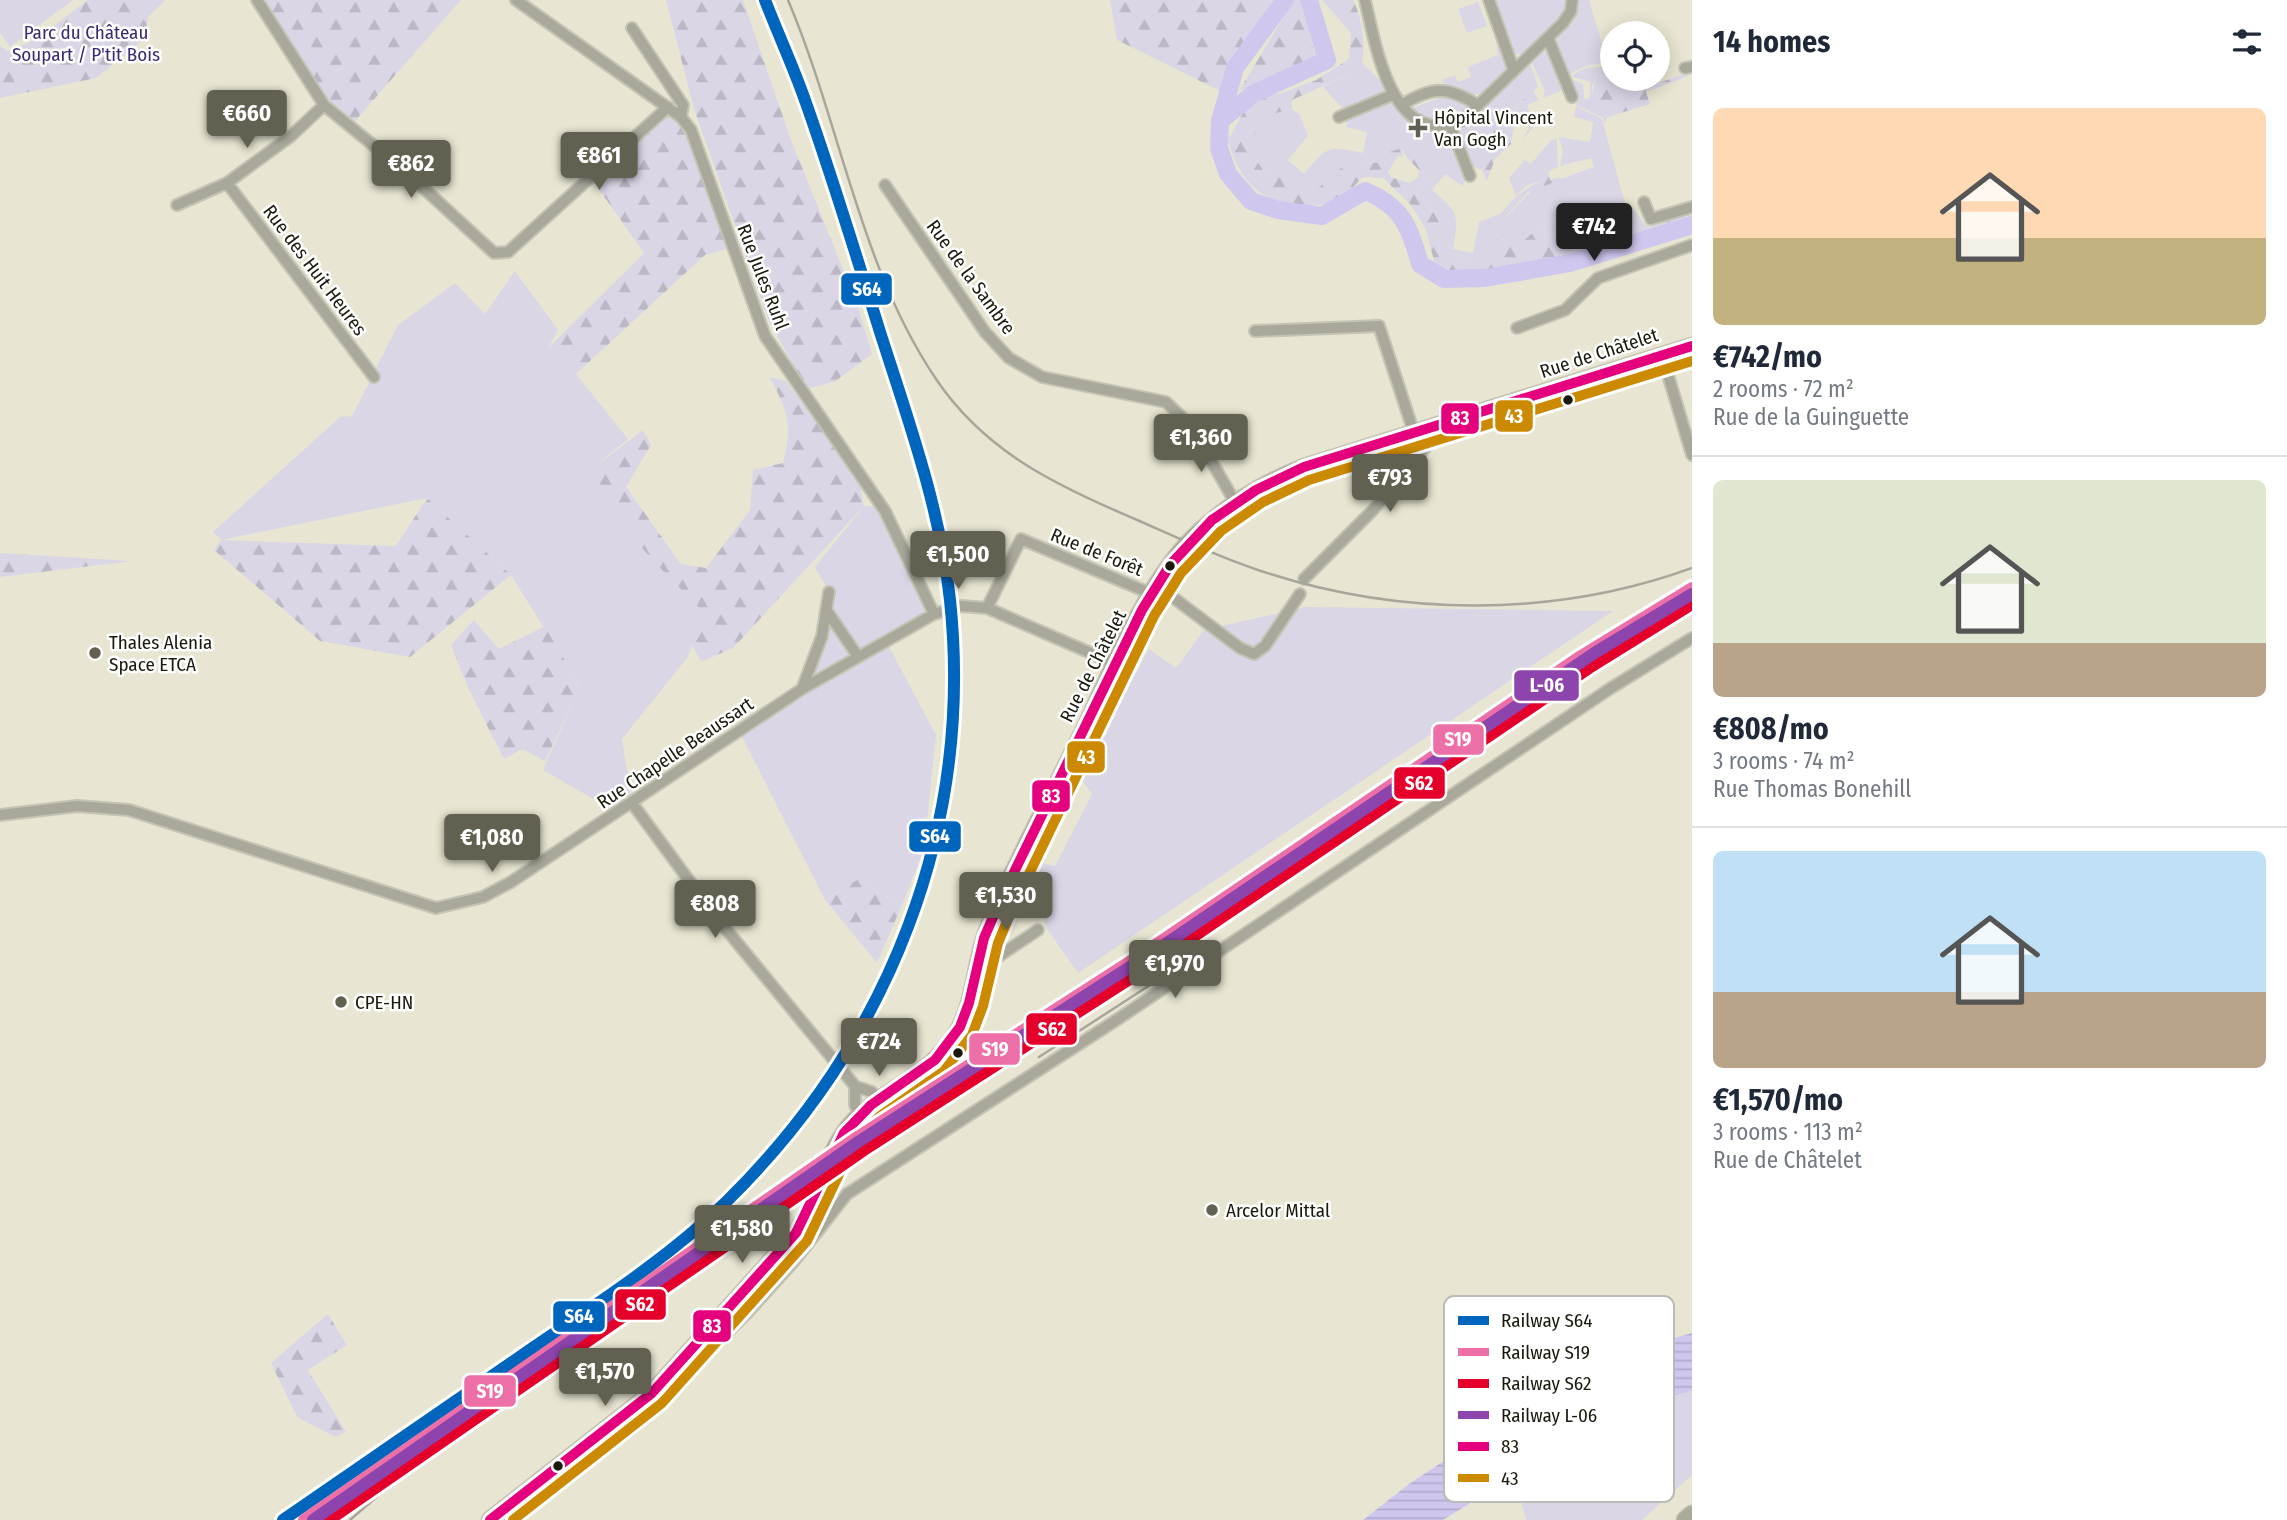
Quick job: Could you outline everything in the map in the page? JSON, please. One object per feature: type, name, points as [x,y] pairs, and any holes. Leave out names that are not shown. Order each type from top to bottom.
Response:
[{"type":"main road","name":"Rue de Châtelet","points":[[490,1520],[652,1393],[796,1233],[808,1215],[844,1134],[860,1115],[929,1067],[948,1048],[961,1026],[988,927],[1116,664],[1155,590],[1184,548],[1235,502],[1270,481],[1304,467],[1692,346]]},
{"type":"main road","points":[[1686,1520],[1692,1515]]},
{"type":"street","points":[[257,0],[324,105],[407,173],[494,253],[508,252],[668,107]]},
{"type":"street","name":"Rue Jules Ruhl","points":[[516,0],[681,117],[705,163],[749,297],[765,336],[885,511],[934,614]]},
{"type":"street","points":[[1365,0],[1392,95],[1420,121],[1435,126],[1450,125],[1463,120],[1548,38],[1567,17],[1572,0]]},
{"type":"street","points":[[1489,0],[1514,71]]},
{"type":"street","points":[[632,28],[683,105],[681,117]]},
{"type":"street","points":[[1548,38],[1572,97]]},
{"type":"street","points":[[1401,105],[1440,90],[1453,90],[1478,106]]},
{"type":"street","points":[[1339,117],[1392,95]]},
{"type":"street","points":[[177,205],[227,183],[291,136],[324,105]]},
{"type":"street","points":[[1450,125],[1470,176]]},
{"type":"street","name":"Rue des Huit Heures","points":[[227,183],[374,377]]},
{"type":"street","name":"Rue de la Sambre","points":[[885,185],[985,332],[1009,358],[1042,377],[1153,397],[1173,407],[1194,430],[1235,502]]},
{"type":"street","points":[[1644,202],[1651,219],[1692,207]]},
{"type":"street","points":[[1517,328],[1565,310],[1598,278],[1692,245]]},
{"type":"street","points":[[1255,331],[1379,327],[1414,433]]},
{"type":"street","points":[[1662,355],[1692,455]]},
{"type":"street","points":[[1304,579],[1373,510],[1445,424]]},
{"type":"street","name":"Rue de Forêt","points":[[987,608],[1021,539],[1155,590]]},
{"type":"street","points":[[1155,590],[1240,648],[1254,654],[1265,646],[1300,594]]},
{"type":"street","points":[[802,689],[822,636],[829,592]]},
{"type":"street","name":"Rue Chapelle Beaussart","points":[[0,815],[77,806],[129,810],[436,908],[483,897],[511,882],[802,689],[857,655],[934,614],[961,606],[987,608],[1116,664]]},
{"type":"street","points":[[827,611],[857,655]]},
{"type":"street","points":[[676,1364],[703,1356],[747,1313],[795,1260],[847,1194],[1118,1019],[1554,726],[1692,638]]},
{"type":"street","points":[[632,803],[716,917],[855,1086],[872,1092],[879,1102]]},
{"type":"street","points":[[981,955],[999,956],[1038,930]]},
{"type":"street","points":[[855,1086],[855,1105],[860,1115]]},
{"type":"green space","points":[[0,0],[73,0],[10,47],[0,33]]},
{"type":"green space","name":"Parc du Château Soupart / P'tit Bois","points":[[88,0],[165,0],[148,17],[145,38],[96,78],[0,98],[0,46],[8,51],[36,39]]},
{"type":"green space","points":[[261,0],[461,0],[355,121],[329,100]]},
{"type":"green space","points":[[666,0],[743,0],[791,140],[857,304],[872,354],[834,382],[806,389],[768,319],[694,109]]},
{"type":"green space","points":[[1110,0],[1285,0],[1257,36],[1228,95],[1117,40]]},
{"type":"green space","points":[[1294,0],[1300,0],[1316,58],[1239,91]]},
{"type":"green space","points":[[1322,0],[1353,0],[1361,23],[1364,47],[1362,63],[1366,67],[1292,100],[1292,109],[1272,114],[1262,120],[1255,132],[1254,148],[1258,163],[1268,173],[1286,179],[1304,190],[1312,191],[1338,170],[1355,163],[1385,164],[1390,152],[1401,148],[1403,157],[1398,156],[1388,172],[1391,177],[1409,183],[1418,177],[1419,170],[1408,159],[1412,155],[1428,167],[1427,182],[1414,190],[1415,193],[1434,211],[1453,254],[1472,263],[1494,240],[1500,238],[1517,246],[1534,232],[1544,230],[1546,237],[1629,218],[1626,208],[1633,208],[1645,225],[1651,227],[1692,212],[1692,219],[1599,248],[1466,276],[1447,274],[1435,264],[1425,227],[1410,204],[1383,178],[1363,177],[1343,196],[1318,205],[1287,204],[1263,194],[1245,177],[1232,154],[1228,140],[1247,105],[1259,97],[1282,93],[1316,80],[1349,59],[1351,33]]},
{"type":"green space","points":[[1497,0],[1568,0],[1564,16],[1523,55],[1513,53],[1496,9]]},
{"type":"green space","points":[[1576,0],[1589,0],[1600,36],[1600,63],[1586,66],[1568,75],[1557,39]]},
{"type":"green space","points":[[1478,2],[1487,26],[1467,33],[1458,9]]},
{"type":"green space","points":[[1501,45],[1507,62],[1505,71],[1485,92],[1475,95],[1443,83],[1442,80],[1455,75],[1458,82],[1471,77],[1468,67],[1498,55],[1496,47]]},
{"type":"green space","points":[[1548,51],[1563,86],[1560,91],[1543,98],[1545,91],[1531,60],[1540,52]]},
{"type":"green space","points":[[1529,61],[1538,86],[1533,92],[1539,100],[1527,105],[1534,126],[1522,140],[1529,128],[1527,116],[1520,112],[1523,99],[1489,141],[1490,152],[1478,169],[1465,156],[1460,137],[1462,125]]},
{"type":"green space","points":[[1366,67],[1383,83],[1384,93],[1344,110],[1323,87]]},
{"type":"green space","points":[[1600,67],[1591,88],[1601,110],[1608,117],[1605,124],[1603,118],[1576,105],[1577,99],[1568,78],[1583,84],[1584,99],[1590,98],[1590,82],[1570,76],[1586,68]]},
{"type":"green space","points":[[1600,70],[1600,91],[1649,91],[1646,92],[1650,104],[1608,117],[1594,99],[1595,82]]},
{"type":"green space","points":[[1687,73],[1688,76],[1670,83],[1670,79]]},
{"type":"green space","points":[[1447,95],[1467,105],[1461,116],[1434,119],[1410,109]]},
{"type":"green space","points":[[1523,99],[1526,99],[1514,124],[1511,144],[1495,159],[1487,181],[1482,169],[1478,169],[1490,152],[1494,130],[1506,123]]},
{"type":"green space","points":[[1386,102],[1396,104],[1449,136],[1466,179],[1462,186],[1445,174],[1432,190],[1448,204],[1455,215],[1453,249],[1473,253],[1479,222],[1500,214],[1506,217],[1533,189],[1594,167],[1591,158],[1560,166],[1563,151],[1559,137],[1590,142],[1593,122],[1574,117],[1576,106],[1602,119],[1629,218],[1546,237],[1544,230],[1534,232],[1517,246],[1473,263],[1453,254],[1434,211],[1414,190],[1422,187],[1430,176],[1413,155],[1408,159],[1401,148],[1385,164],[1367,162],[1350,165],[1312,191],[1304,190],[1286,179],[1268,173],[1258,163],[1254,148],[1255,133],[1262,120],[1268,116],[1292,109],[1300,115],[1308,136],[1288,160],[1304,174],[1329,150],[1342,149],[1363,153],[1367,132],[1346,127],[1349,117]]},
{"type":"green space","points":[[668,107],[706,168],[727,249],[705,255],[576,374],[549,347],[644,253],[591,178]]},
{"type":"green space","points":[[1557,139],[1558,167],[1545,173],[1547,180],[1527,185],[1516,196],[1509,178],[1525,160],[1531,164],[1551,140]]},
{"type":"green space","points":[[1548,169],[1550,180],[1559,177],[1560,180],[1528,192],[1505,217],[1500,214],[1520,194],[1546,180],[1545,173]]},
{"type":"green space","points":[[515,271],[558,330],[549,347],[576,374],[628,439],[594,467],[638,544],[706,615],[687,658],[622,739],[632,803],[618,813],[543,770],[580,686],[511,575],[427,498],[221,540],[213,532],[340,417],[352,416],[398,325],[455,283],[485,314]]},
{"type":"green space","points":[[770,377],[786,381],[859,479],[864,506],[733,648],[701,662],[692,645],[706,615],[624,526],[610,506],[594,467],[643,430],[651,445],[626,487],[681,564],[706,568],[750,510],[753,470],[783,463],[788,438],[787,419]]},
{"type":"green space","points":[[427,498],[511,575],[410,657],[320,641],[214,550],[221,540],[396,546]]},
{"type":"green space","points":[[864,506],[883,507],[934,614],[886,641],[936,735],[924,849],[902,905],[857,880],[825,900],[739,731],[809,686],[829,592],[815,567]]},
{"type":"green space","points":[[0,553],[132,561],[0,577]]},
{"type":"green space","points":[[1305,607],[1613,611],[1078,973],[1045,926],[1044,902],[1032,885],[1042,863],[1055,866],[1092,794],[1079,776],[1149,649],[1176,668],[1204,630]]},
{"type":"green space","points":[[474,620],[499,649],[545,626],[580,687],[545,761],[522,749],[504,759],[469,690],[451,645]]},
{"type":"green space","points":[[857,880],[902,905],[877,963],[825,900]]},
{"type":"green space","points":[[328,1314],[347,1345],[308,1370],[346,1432],[335,1437],[297,1417],[271,1363]]},
{"type":"green space","points":[[1692,1391],[1692,1475],[1674,1491],[1674,1396]]},
{"type":"green space","points":[[1521,1502],[1662,1502],[1642,1520],[1526,1520]]},
{"type":"shaded area","points":[[1692,1333],[1692,1391],[1674,1396],[1674,1338]]},
{"type":"shaded area","points":[[1444,1461],[1444,1502],[1472,1502],[1443,1520],[1363,1520]]},
{"type":"waterway","points":[[1285,0],[1235,68],[1220,121],[1219,148],[1228,174],[1251,201],[1278,210],[1322,216],[1365,191],[1396,211],[1408,229],[1420,264],[1444,279],[1485,278],[1570,263],[1692,225]]},
{"type":"waterway","points":[[1220,121],[1253,94],[1327,60],[1309,0]]},
{"type":"railway","points":[[788,0],[823,96],[869,242],[910,335],[955,405],[1000,447],[1025,464],[1078,493],[1229,560],[1314,586],[1367,597],[1477,606],[1532,603],[1586,596],[1640,584],[1692,568]]},
{"type":"railway","points":[[1039,1057],[1187,961]]},
{"type":"railway","points":[[350,1520],[410,1468]]},
{"type":"rail line","name":"S64","points":[[283,1520],[633,1279],[681,1242],[726,1202],[783,1140],[833,1073],[875,1001],[908,926],[933,848],[948,768],[954,685],[950,600],[939,532],[922,464],[826,160],[765,0]]},
{"type":"rail line","name":"S19","points":[[304,1520],[856,1138],[1151,948],[1581,656],[1692,588]]},
{"type":"rail line","name":"L-06","points":[[313,1520],[858,1142],[1167,943],[1596,652],[1692,594]]},
{"type":"rail line","name":"S62","points":[[329,1520],[864,1150],[1159,960],[1589,668],[1692,604]]},
{"type":"transit line","name":"83","points":[[490,1520],[652,1393],[796,1233],[844,1133],[871,1105],[935,1060],[960,1027],[969,1003],[984,938],[1000,901],[1142,610],[1170,565],[1212,520],[1256,490],[1304,467],[1692,346]]},
{"type":"transit line","name":"43","points":[[513,1520],[662,1403],[807,1241],[855,1141],[880,1116],[944,1071],[972,1035],[983,1006],[998,943],[1013,907],[1154,616],[1181,573],[1221,531],[1263,502],[1309,480],[1692,361]]},
{"type":"place","name":"Hôpital Vincent Van Gogh","points":[[1418,128]]},
{"type":"place","name":"Thales Alenia Space ETCA","points":[[95,653]]},
{"type":"place","name":"CPE-HN","points":[[341,1002]]},
{"type":"place","name":"Arcelor Mittal","points":[[1212,1210]]}]
